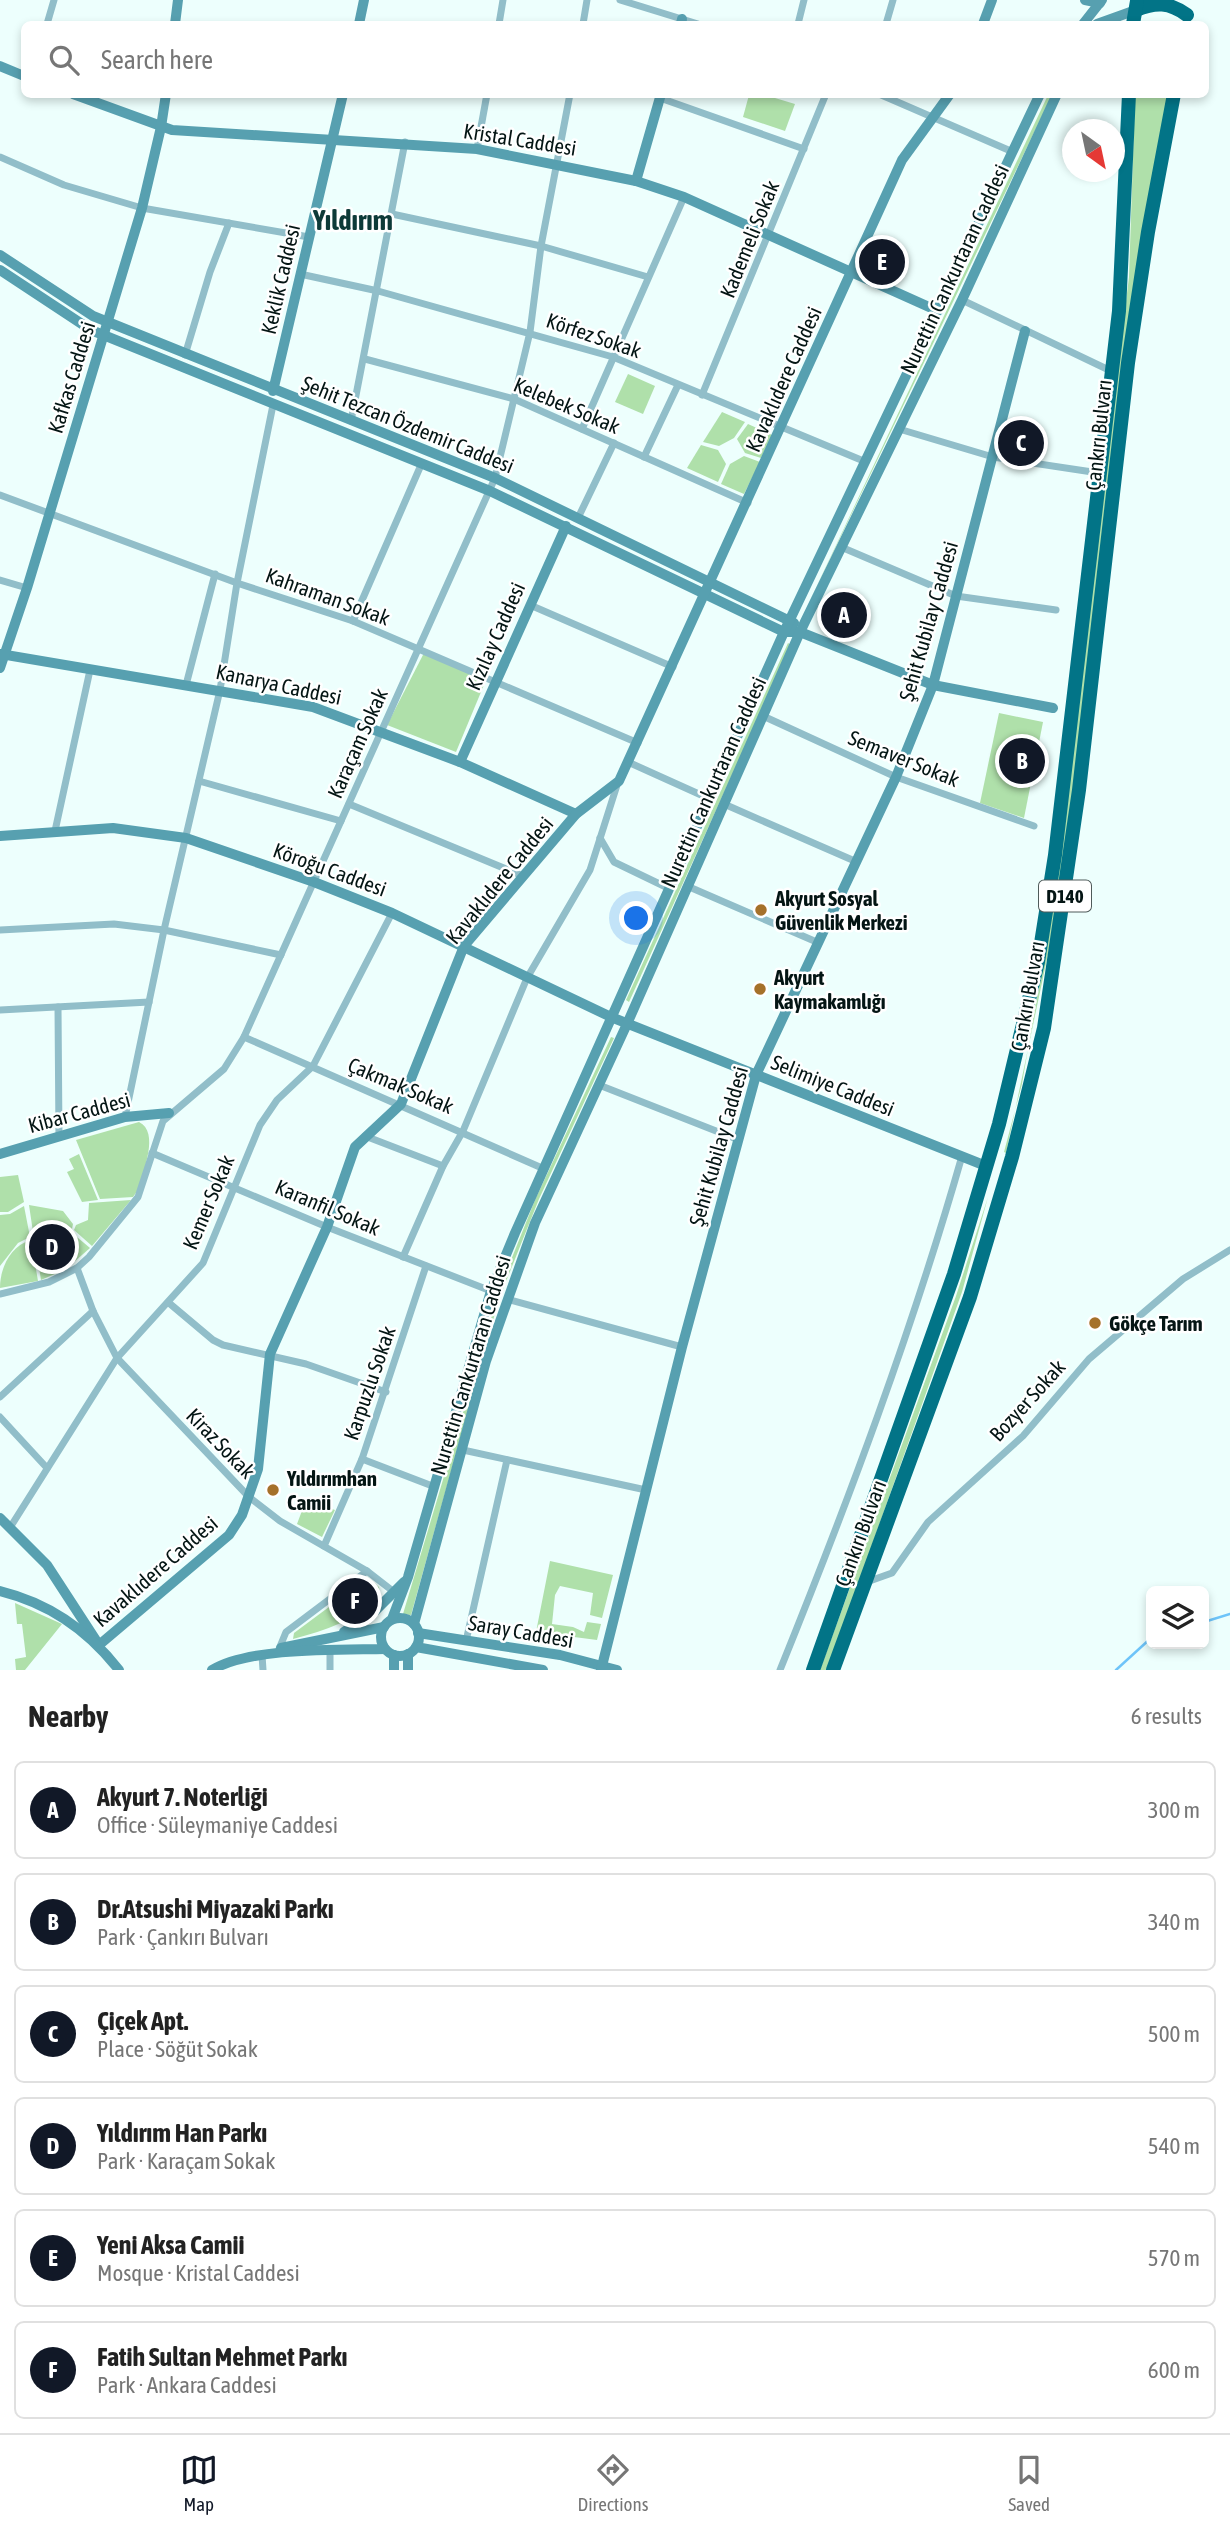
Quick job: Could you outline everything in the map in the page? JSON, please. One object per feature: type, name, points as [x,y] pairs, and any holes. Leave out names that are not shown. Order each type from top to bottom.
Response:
[{"type":"highway","points":[[1135,11],[1161,3],[1187,13]]},
{"type":"highway","name":"Çankırı Bulvarı","points":[[813,1670],[932,1343],[986,1166],[1021,1034],[1046,912],[1123,271],[1129,98]]},
{"type":"highway","name":"Çankırı Bulvarı","points":[[833,1670],[970,1297],[1012,1157],[1044,1028],[1079,790],[1128,363],[1150,220],[1173,98]]},
{"type":"street","points":[[48,21],[54,0]]},
{"type":"street","points":[[174,21],[178,0]]},
{"type":"street","points":[[360,21],[364,0]]},
{"type":"street","points":[[500,21],[503,0]]},
{"type":"street","points":[[584,21],[587,0]]},
{"type":"street","points":[[620,0],[679,21]]},
{"type":"street","points":[[799,21],[804,0]]},
{"type":"street","points":[[887,21],[893,0]]},
{"type":"street","points":[[983,21],[992,0]]},
{"type":"street","points":[[1084,0],[1101,1]]},
{"type":"street","points":[[1085,21],[1101,1]]},
{"type":"street","points":[[1106,21],[1135,11]]},
{"type":"street","points":[[0,66],[21,75]]},
{"type":"street","name":"Kristal Caddesi","points":[[85,98],[161,127],[477,149],[558,163],[636,181],[684,197],[771,234],[939,312]]},
{"type":"street","name":"Kafkas Caddesi","points":[[0,668],[2,655],[51,511],[142,208],[165,98]]},
{"type":"street","name":"Keklik Caddesi","points":[[273,391],[343,98]]},
{"type":"street","points":[[477,149],[486,98]]},
{"type":"street","name":"Karaçam Sokak","points":[[0,1294],[33,1288],[77,1268],[128,1213],[144,1184],[159,1130],[169,1113],[224,1069],[244,1037],[495,478],[530,332],[541,246],[569,98]]},
{"type":"street","points":[[636,181],[659,98]]},
{"type":"street","points":[[665,98],[804,149]]},
{"type":"street","name":"Kademeli Sokak","points":[[702,395],[771,234],[824,98]]},
{"type":"street","points":[[888,98],[1013,152]]},
{"type":"street","name":"Kavaklıdere Caddesi","points":[[99,1645],[222,1542],[242,1515],[262,1448],[270,1354],[327,1227],[352,1154],[365,1136],[401,1104],[464,946],[576,814],[618,781],[782,429],[902,160],[947,98]]},
{"type":"street","name":"Nurettin Cankurtaran Caddesi","points":[[388,1623],[408,1577],[491,1291],[542,1168],[790,619],[939,312],[1038,98]]},
{"type":"street","name":"Nurettin Cankurtaran Caddesi","points":[[416,1629],[506,1299],[539,1214],[627,1024],[801,631],[962,300],[1055,98]]},
{"type":"street","points":[[351,421],[405,142]]},
{"type":"street","points":[[0,157],[64,185],[142,208],[309,237]]},
{"type":"street","points":[[582,429],[684,197]]},
{"type":"street","points":[[392,214],[541,246],[648,278]]},
{"type":"street","points":[[184,355],[210,272],[229,223]]},
{"type":"street","name":"Şehit Tezcan Özdemir Caddesi","points":[[0,255],[82,310],[107,323],[495,478],[790,619],[801,631]]},
{"type":"street","name":"Şehit Tezcan Özdemir Caddesi","points":[[0,270],[77,323],[273,405],[490,491],[784,632],[801,631]]},
{"type":"street","name":"Körfez Sokak","points":[[300,274],[378,291],[613,357],[866,462]]},
{"type":"street","points":[[962,300],[1111,371]]},
{"type":"street","name":"Şehit Kubilay Caddesi","points":[[602,1668],[682,1347],[756,1075],[896,777],[933,685],[1025,331]]},
{"type":"street","name":"Kelebek Sokak","points":[[365,359],[514,399],[748,503]]},
{"type":"street","points":[[644,457],[678,385]]},
{"type":"street","points":[[125,1117],[164,930],[220,690],[237,583],[273,405]]},
{"type":"street","points":[[899,429],[993,457],[1099,473]]},
{"type":"street","points":[[578,518],[614,443]]},
{"type":"street","points":[[353,621],[421,465]]},
{"type":"street","name":"Kahraman Sokak","points":[[0,495],[51,511],[237,583],[353,621],[638,743]]},
{"type":"street","name":"Kızılay Caddesi","points":[[460,762],[566,526]]},
{"type":"street","points":[[841,547],[956,596],[1056,610]]},
{"type":"street","points":[[186,685],[215,574]]},
{"type":"street","points":[[0,580],[27,588]]},
{"type":"street","points":[[530,605],[673,667]]},
{"type":"street","points":[[801,631],[933,685],[1053,708]]},
{"type":"street","name":"Kanarya Caddesi","points":[[2,655],[313,707],[460,762],[576,814]]},
{"type":"street","points":[[55,831],[90,670]]},
{"type":"street","name":"Semaver Sokak","points":[[763,716],[896,777],[1034,826]]},
{"type":"street","points":[[628,762],[710,799]]},
{"type":"street","points":[[199,781],[341,821]]},
{"type":"street","points":[[403,1257],[443,1166],[463,1131],[527,978],[590,870],[618,781]]},
{"type":"street","points":[[349,804],[523,876]]},
{"type":"street","points":[[723,804],[856,862]]},
{"type":"street","name":"Köroğu Caddesi","points":[[0,836],[113,828],[186,838],[314,882],[392,913],[627,1024]]},
{"type":"street","points":[[600,838],[614,862],[670,889]]},
{"type":"street","points":[[687,886],[819,943]]},
{"type":"street","name":"Kemer Sokak","points":[[10,1526],[117,1358],[203,1263],[265,1116],[313,1066],[392,913]]},
{"type":"street","points":[[0,930],[86,924],[164,930],[281,955]]},
{"type":"street","points":[[0,1010],[149,1003]]},
{"type":"street","points":[[58,1007],[59,1137]]},
{"type":"street","name":"Selimiye Caddesi","points":[[627,1024],[986,1166]]},
{"type":"street","name":"Çakmak Sokak","points":[[244,1037],[542,1168]]},
{"type":"street","points":[[599,1086],[739,1140]]},
{"type":"street","name":"Kibar Caddesi","points":[[0,1154],[125,1117],[169,1113]]},
{"type":"street","points":[[365,1136],[443,1166]]},
{"type":"street","name":"Karanfil Sokak","points":[[152,1153],[327,1227],[491,1291]]},
{"type":"street","points":[[780,1670],[881,1408],[929,1273],[962,1156]]},
{"type":"street","name":"Bozyer Sokak","points":[[864,1584],[892,1573],[928,1522],[1023,1436],[1089,1359],[1183,1279],[1230,1250]]},
{"type":"street","name":"Karpuzlu Sokak","points":[[324,1546],[362,1459],[426,1266]]},
{"type":"street","name":"Kiraz Sokak","points":[[77,1268],[93,1311],[117,1358],[249,1497],[280,1521],[367,1570],[394,1592]]},
{"type":"street","points":[[506,1299],[682,1347]]},
{"type":"street","points":[[169,1303],[213,1340],[270,1354],[386,1392]]},
{"type":"street","points":[[0,1397],[93,1311]]},
{"type":"street","points":[[0,1417],[47,1468]]},
{"type":"street","points":[[463,1450],[646,1490]]},
{"type":"street","points":[[362,1459],[435,1487]]},
{"type":"street","points":[[466,1641],[507,1460]]},
{"type":"street","points":[[0,1518],[47,1565],[112,1668]]},
{"type":"street","points":[[279,1649],[286,1632],[367,1570]]},
{"type":"street","points":[[331,1639],[362,1621],[408,1577]]},
{"type":"street","points":[[0,1591],[44,1606],[99,1645]]},
{"type":"street","points":[[212,1670],[225,1663],[404,1619],[416,1629],[408,1670]]},
{"type":"street","points":[[388,1623],[381,1640],[390,1652],[394,1670]]},
{"type":"street","name":"Saray Caddesi","points":[[416,1629],[617,1670]]},
{"type":"street","points":[[262,1655],[412,1650]]},
{"type":"street","name":"Saray Caddesi","points":[[412,1650],[543,1670]]},
{"type":"street","points":[[330,1651],[330,1670]]},
{"type":"street","points":[[262,1655],[263,1670]]},
{"type":"green space","points":[[748,98],[775,98],[795,104],[785,131],[743,117]]},
{"type":"green space","points":[[1047,98],[1051,98],[806,609]]},
{"type":"green space","points":[[1135,98],[1169,98],[1055,921],[1028,1049],[1048,931],[1129,277]]},
{"type":"green space","points":[[628,374],[655,386],[643,414],[615,402]]},
{"type":"green space","points":[[722,412],[745,422],[734,438],[719,446],[703,442]]},
{"type":"green space","points":[[748,424],[772,435],[761,458],[745,453],[737,439]]},
{"type":"green space","points":[[701,445],[718,450],[726,464],[718,482],[687,468]]},
{"type":"green space","points":[[744,456],[760,462],[744,494],[721,484],[730,464]]},
{"type":"green space","points":[[788,643],[791,645],[629,1002],[626,1000]]},
{"type":"green space","points":[[424,653],[486,680],[456,752],[387,725]]},
{"type":"green space","points":[[999,713],[1043,722],[1024,818],[980,803]]},
{"type":"green space","points":[[611,1037],[614,1038],[539,1199],[499,1299],[411,1615],[403,1614],[501,1285],[535,1200]]},
{"type":"green space","points":[[1028,1049],[1022,1084],[1015,1111]]},
{"type":"green space","points":[[1015,1111],[1006,1153],[1004,1152]]},
{"type":"green space","points":[[139,1122],[145,1127],[149,1143],[138,1190],[133,1197],[100,1199],[76,1140]]},
{"type":"green space","points":[[79,1154],[98,1200],[82,1202],[67,1172],[74,1169],[69,1159]]},
{"type":"green space","points":[[18,1175],[24,1202],[8,1212],[0,1212],[0,1177]]},
{"type":"green space","points":[[988,1197],[962,1292],[836,1646],[826,1670],[820,1670],[956,1296]]},
{"type":"green space","points":[[131,1200],[92,1246],[74,1230],[76,1225],[88,1220],[89,1203]]},
{"type":"green space","points":[[29,1205],[63,1211],[73,1224],[72,1229],[50,1226],[33,1232]]},
{"type":"green space","points":[[24,1206],[30,1237],[18,1243],[0,1266],[0,1215],[10,1214]]},
{"type":"green space","points":[[45,1229],[71,1232],[90,1248],[66,1269],[41,1280],[34,1235]]},
{"type":"green space","points":[[31,1240],[38,1281],[0,1288],[8,1259],[17,1247]]},
{"type":"green space","points":[[306,1500],[335,1510],[322,1537],[297,1524]]},
{"type":"green space","points":[[550,1561],[613,1575],[602,1618],[590,1615],[593,1593],[560,1586],[555,1595],[552,1624],[573,1627],[584,1632],[587,1622],[601,1624],[597,1640],[536,1632]]},
{"type":"green space","points":[[368,1578],[379,1587],[380,1596],[370,1605],[339,1624],[293,1639],[294,1633]]},
{"type":"green space","points":[[15,1603],[62,1624],[25,1670],[16,1670],[15,1659],[26,1657],[22,1624],[17,1624]]},
{"type":"waterway","points":[[1209,1620],[1230,1614]]},
{"type":"waterway","points":[[1116,1670],[1146,1643]]},
{"type":"place","name":"Yeni Aksa Camii","points":[[882,262]]},
{"type":"place","name":"Çiçek Apt.","points":[[1021,443]]},
{"type":"place","name":"Akyurt 7. Noterliği","points":[[844,615]]},
{"type":"place","name":"Dr.Atsushi Miyazaki Parkı","points":[[1022,761]]},
{"type":"place","name":"Akyurt Sosyal Güvenlik Merkezi","points":[[761,910]]},
{"type":"place","name":"Akyurt Kaymakamlığı","points":[[760,989]]},
{"type":"place","name":"Yıldırım Han Parkı","points":[[52,1247]]},
{"type":"place","name":"Gökçe Tarım","points":[[1095,1323]]},
{"type":"place","name":"Yıldırımhan Camii","points":[[273,1490]]},
{"type":"place","name":"Fatih Sultan Mehmet Parkı","points":[[355,1601]]},
{"type":"district","name":"Yıldırım","points":[[353,220]]}]
